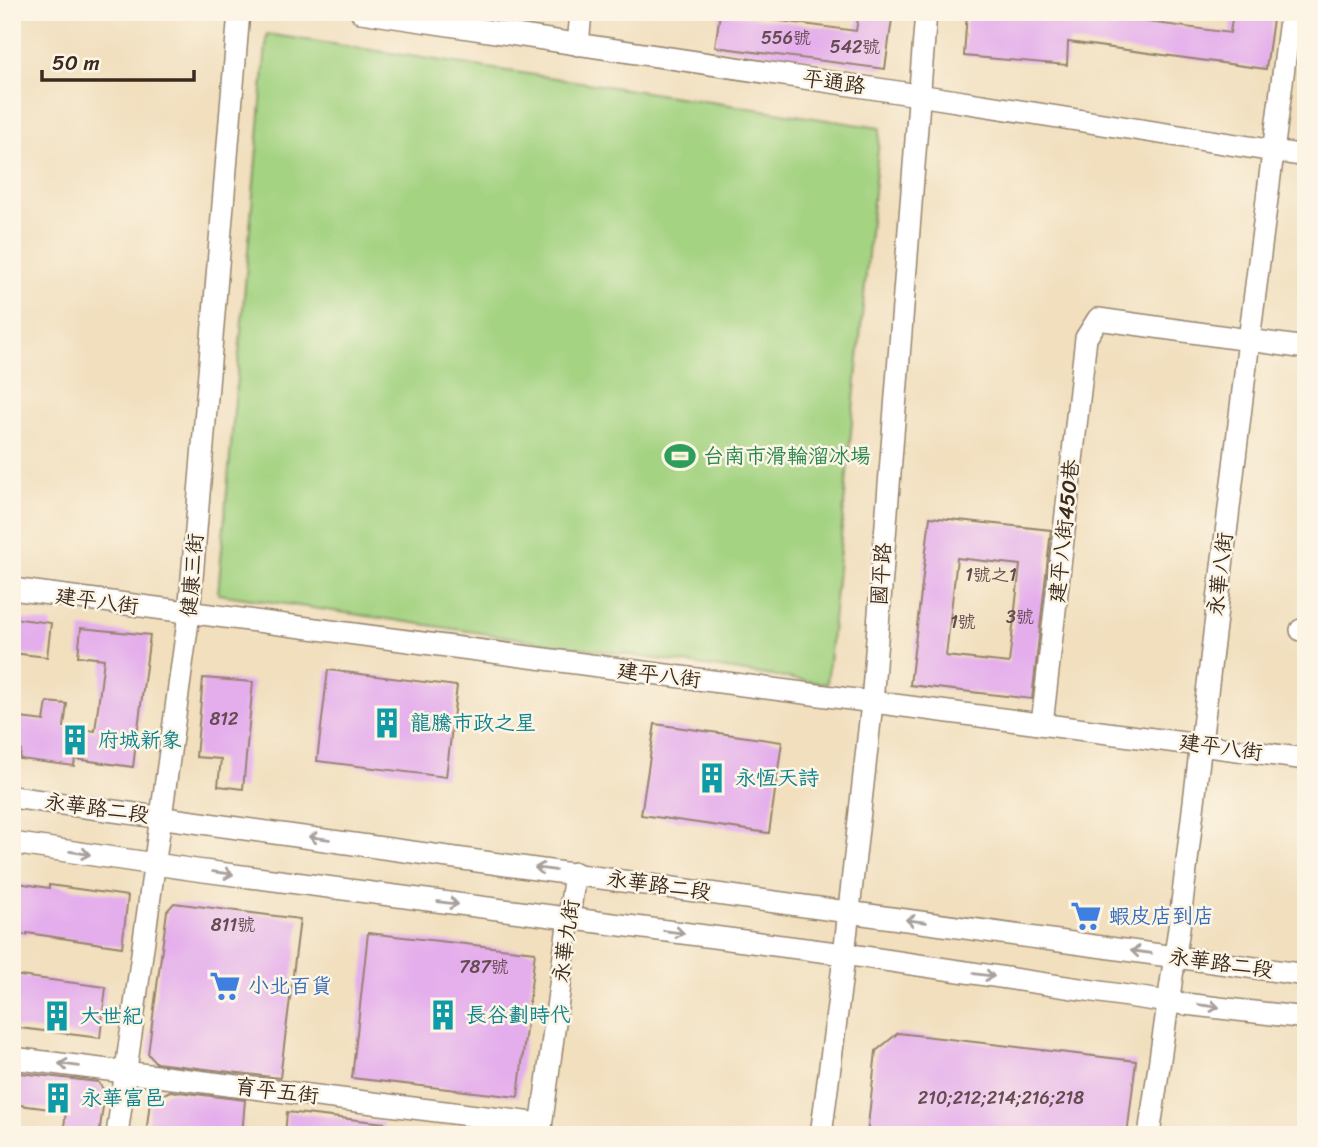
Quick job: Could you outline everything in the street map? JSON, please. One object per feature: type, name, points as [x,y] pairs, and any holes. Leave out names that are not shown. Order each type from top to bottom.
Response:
[{"type":"street","name":"健康三街","points":[[117,1135],[189,614],[239,12]]},
{"type":"street","name":"平通路","points":[[361,12],[1306,156]]},
{"type":"street","points":[[578,45],[581,12]]},
{"type":"street","name":"國平路","points":[[821,1135],[872,703],[926,12]]},
{"type":"street","name":"永華八街","points":[[1149,1135],[1176,956],[1291,12]]},
{"type":"street","name":"建平八街450巷","points":[[1042,724],[1086,338],[1098,319],[1249,340]]},
{"type":"street","points":[[1249,340],[1306,348]]},
{"type":"street","name":"建平八街","points":[[12,589],[1306,759]]},
{"type":"street","name":"永華路二段","points":[[12,797],[1306,975]]},
{"type":"street","name":"永華路二段","points":[[12,843],[844,954],[1168,1002],[1306,1018]]},
{"type":"street","name":"永華九街","points":[[540,1130],[575,873]]},
{"type":"street","name":"育平五街","points":[[12,1058],[540,1130]]},
{"type":"green space","points":[[267,34],[880,128],[827,684],[218,594]]},
{"type":"building","points":[[859,12],[893,12],[885,69],[715,47],[720,13],[856,31]]},
{"type":"building","points":[[967,12],[1119,12],[1118,18],[1230,33],[1233,12],[1274,12],[1266,69],[1068,42],[1067,65],[964,56]]},
{"type":"building","points":[[930,517],[1051,530],[1032,699],[910,685]],"holes":[[[957,558],[1020,565],[1009,663],[946,656]]]},
{"type":"building","points":[[12,618],[51,623],[47,657],[12,653]]},
{"type":"building","name":"府城新象","points":[[81,628],[150,635],[133,767],[75,759],[74,766],[20,759],[21,750],[12,749],[12,717],[44,721],[47,702],[67,704],[64,727],[95,731],[104,659],[78,656]]},
{"type":"building","name":"龍騰市政之星","points":[[328,670],[457,686],[446,777],[317,761]]},
{"type":"building","points":[[203,678],[253,682],[243,789],[218,786],[221,759],[196,757]]},
{"type":"building","name":"永恆天詩","points":[[655,724],[782,742],[769,833],[641,815]]},
{"type":"building","name":"大世紀","points":[[12,882],[128,896],[122,947],[12,933]]},
{"type":"building","name":"小北百貨","points":[[174,903],[300,919],[280,1078],[156,1063],[148,1054],[167,911]]},
{"type":"building","name":"長谷劃時代","points":[[368,933],[535,952],[518,1097],[352,1078]]},
{"type":"building","name":"大世紀","points":[[12,975],[106,987],[100,1038],[12,1027]]},
{"type":"building","points":[[898,1033],[1136,1061],[1127,1135],[867,1135],[876,1051]]},
{"type":"building","name":"永華富邑","points":[[12,1072],[98,1082],[105,1092],[99,1135],[63,1135],[66,1111],[12,1104]]},
{"type":"building","points":[[170,1091],[245,1100],[242,1135],[146,1135],[150,1101]]},
{"type":"building","points":[[287,1112],[384,1123],[383,1135],[285,1135]]},
{"type":"place","name":"台南市滑輪溜冰場","points":[[680,456]]},
{"type":"place","name":"龍騰市政之星","points":[[387,723]]},
{"type":"place","name":"府城新象","points":[[75,740]]},
{"type":"place","name":"永恆天詩","points":[[712,778]]},
{"type":"place","name":"蝦皮店到店","points":[[1086,916]]},
{"type":"place","name":"小北百貨","points":[[225,986]]},
{"type":"place","name":"長谷劃時代","points":[[443,1015]]},
{"type":"place","name":"大世紀","points":[[57,1016]]},
{"type":"place","name":"永華富邑","points":[[58,1098]]}]
